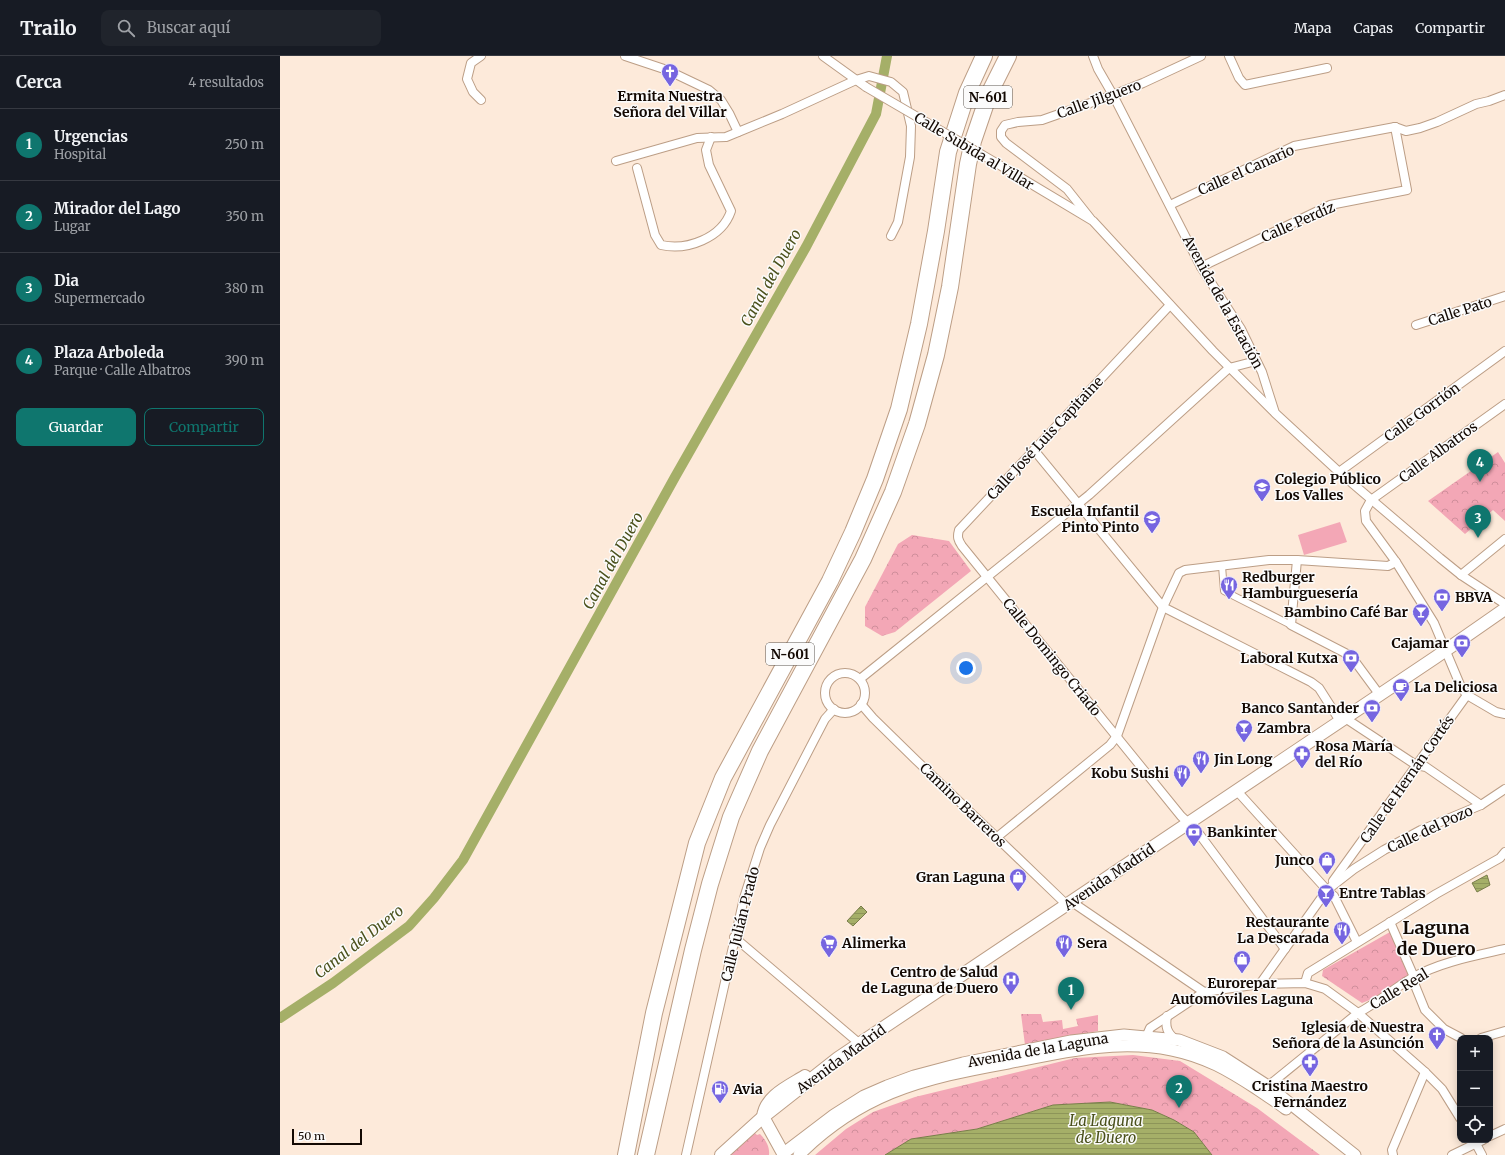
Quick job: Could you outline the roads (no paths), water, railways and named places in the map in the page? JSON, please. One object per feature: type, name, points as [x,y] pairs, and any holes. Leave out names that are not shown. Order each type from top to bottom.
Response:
[{"type":"highway","name":"N-601","points":[[626,1155],[654,1013],[698,843],[722,778],[830,581],[853,532],[875,479],[899,409],[920,324],[948,152],[967,93],[984,56]]},
{"type":"highway","name":"N-601","points":[[646,1155],[696,935],[710,884],[732,817],[760,751],[863,559],[893,492],[917,424],[936,356],[950,287],[968,164],[973,141],[989,94],[1008,56]]},
{"type":"main road","name":"Avenida Madrid","points":[[763,1117],[766,1105],[784,1088],[860,1044],[1505,609]]},
{"type":"main road","points":[[721,1155],[763,1117],[783,1154]]},
{"type":"street","points":[[481,56],[471,63],[467,79],[473,92],[481,100]]},
{"type":"street","points":[[625,56],[667,70],[709,90],[721,100],[738,132]]},
{"type":"street","name":"Calle Subida al Villar","points":[[823,56],[866,87],[1003,167],[1093,222]]},
{"type":"street","name":"Avenida de la Estación","points":[[1093,56],[1098,69],[1113,95],[1201,267],[1241,329],[1262,372],[1275,413],[1371,500],[1461,575],[1505,604]]},
{"type":"street","name":"Calle Jilguero","points":[[1001,137],[1001,131],[1005,125],[1018,122],[1042,120],[1143,83],[1202,56]]},
{"type":"street","points":[[1229,56],[1239,78],[1245,85],[1327,68]]},
{"type":"street","points":[[616,161],[697,138],[726,137],[782,114],[856,80],[869,76],[892,82],[903,92],[911,126],[910,157],[904,195],[898,222],[891,236]]},
{"type":"street","name":"Calle el Canario","points":[[1170,205],[1294,146],[1395,127],[1406,131],[1420,128],[1476,104],[1505,95]]},
{"type":"street","name":"Calle Perdíz","points":[[1201,267],[1330,205],[1407,190],[1395,127]]},
{"type":"street","points":[[637,168],[655,235],[661,245],[670,247],[694,244],[703,241],[720,229],[728,219],[731,211],[709,165],[706,150],[711,137]]},
{"type":"street","name":"Calle Subida al Villar","points":[[1001,137],[1006,143],[1067,189],[1093,222],[1170,305],[1229,368],[1275,413]]},
{"type":"street","name":"Calle Pato","points":[[1416,325],[1505,296]]},
{"type":"street","name":"Calle José Luis Capitaine","points":[[988,577],[959,542],[959,530],[1170,305]]},
{"type":"street","name":"Calle Gorrión","points":[[1339,472],[1505,351]]},
{"type":"street","points":[[860,680],[1078,504],[1229,368],[1256,361]]},
{"type":"street","name":"Calle Albatros","points":[[1371,500],[1505,404]]},
{"type":"street","points":[[1034,450],[1163,607],[1311,682],[1319,688],[1342,720],[1416,765],[1426,767],[1481,805]]},
{"type":"street","points":[[1371,500],[1364,511],[1366,521],[1396,562],[1434,623],[1461,687],[1467,695],[1496,712],[1505,714]]},
{"type":"street","points":[[1461,575],[1505,539]]},
{"type":"street","points":[[996,838],[1110,744],[1117,736],[1163,607],[1178,573],[1185,570],[1269,560],[1297,560],[1388,566],[1396,562]]},
{"type":"street","points":[[1291,625],[1297,560]]},
{"type":"street","points":[[1222,566],[1224,591],[1351,656],[1379,694]]},
{"type":"street","name":"Calle Domingo Criado","points":[[988,577],[1181,816],[1197,831],[1285,949]]},
{"type":"street","points":[[844,673],[855,676],[860,680],[865,692],[861,704],[857,708],[845,712],[834,709],[826,699],[826,686],[829,681],[834,676],[844,673]]},
{"type":"street","name":"Calle de Hernán Cortés","points":[[1260,984],[1467,695]]},
{"type":"street","name":"Camino Barreros","points":[[861,704],[872,718],[996,838],[1070,903],[1204,992]]},
{"type":"street","name":"Calle Julián Prado","points":[[686,1155],[734,937],[744,898],[760,848],[825,719],[834,709]]},
{"type":"street","name":"Calle del Pozo","points":[[1326,890],[1354,869],[1384,850],[1421,830],[1481,805],[1505,789]]},
{"type":"street","points":[[1237,790],[1326,890],[1334,896],[1357,942]]},
{"type":"street","points":[[1305,983],[1308,973],[1390,922],[1500,858],[1505,852]]},
{"type":"street","points":[[1347,863],[1354,869]]},
{"type":"street","points":[[1390,922],[1425,1010],[1444,1028],[1457,1036]]},
{"type":"street","points":[[734,937],[860,1044]]},
{"type":"street","name":"Calle Real","points":[[1268,1086],[1358,1013],[1370,1007],[1413,977],[1447,963],[1505,949]]},
{"type":"street","points":[[1146,1041],[1150,1028],[1204,992],[1260,984],[1305,983],[1325,989],[1358,1013],[1425,1072],[1442,1090],[1457,1113]]},
{"type":"street","points":[[1168,1016],[1165,1026],[1170,1035],[1176,1040]]},
{"type":"street","points":[[1491,1035],[1505,1031]]},
{"type":"street","name":"Avenida de la Laguna","points":[[783,1154],[834,1115],[864,1096],[914,1076],[963,1063],[1071,1041],[1124,1035],[1199,1057],[1226,1069],[1281,1105],[1343,1155]]},
{"type":"street","name":"Avenida de la Laguna","points":[[799,1155],[822,1134],[850,1114],[891,1093],[917,1084],[970,1070],[1073,1050],[1146,1041],[1176,1040],[1223,1057],[1268,1086],[1355,1155]]},
{"type":"street","points":[[1393,1155],[1392,1150],[1425,1072]]},
{"type":"street","points":[[1493,1135],[1505,1129]]},
{"type":"street","points":[[1452,1155],[1473,1143]]},
{"type":"street","points":[[1478,1143],[1482,1155]]},
{"type":"water","points":[[1487,875],[1490,885],[1477,892],[1472,883]]},
{"type":"water","points":[[861,906],[867,912],[853,926],[847,921]]},
{"type":"water","name":"La Laguna de Duero","points":[[1110,1102],[1152,1110],[1174,1120],[1194,1132],[1212,1155],[885,1155],[911,1139],[977,1129],[1053,1105]]},
{"type":"waterway","name":"Canal del Duero","points":[[280,1018],[333,983],[409,926],[434,898],[463,860],[675,477],[806,247],[876,114],[887,56]]},
{"type":"place","name":"Ermita Nuestra Señora del Villar","points":[[670,87]]},
{"type":"place","name":"Plaza Arboleda","points":[[1480,482]]},
{"type":"place","name":"Colegio Público Los Valles","points":[[1262,502]]},
{"type":"place","name":"Escuela Infantil Pinto Pinto","points":[[1152,534]]},
{"type":"place","name":"Dia","points":[[1478,538]]},
{"type":"place","name":"Redburger Hamburguesería","points":[[1229,600]]},
{"type":"place","name":"BBVA","points":[[1442,612]]},
{"type":"place","name":"Bambino Café Bar","points":[[1421,627]]},
{"type":"place","name":"Cajamar","points":[[1462,658]]},
{"type":"place","name":"Laboral Kutxa","points":[[1351,673]]},
{"type":"place","name":"La Deliciosa","points":[[1401,702]]},
{"type":"place","name":"Banco Santander","points":[[1372,723]]},
{"type":"place","name":"Zambra","points":[[1244,743]]},
{"type":"place","name":"Rosa María del Río","points":[[1302,769]]},
{"type":"place","name":"Jin Long","points":[[1201,774]]},
{"type":"place","name":"Kobu Sushi","points":[[1182,788]]},
{"type":"place","name":"Bankinter","points":[[1194,847]]},
{"type":"place","name":"Junco","points":[[1327,875]]},
{"type":"place","name":"Gran Laguna","points":[[1018,892]]},
{"type":"place","name":"Entre Tablas","points":[[1326,908]]},
{"type":"place","name":"Restaurante La Descarada","points":[[1342,945]]},
{"type":"place","name":"Alimerka","points":[[829,958]]},
{"type":"place","name":"Sera","points":[[1064,958]]},
{"type":"place","name":"Eurorepar Automóviles Laguna","points":[[1242,974]]},
{"type":"place","name":"Centro de Salud de Laguna de Duero","points":[[1011,995]]},
{"type":"place","name":"Urgencias","points":[[1071,1010]]},
{"type":"place","name":"Iglesia de Nuestra Señora de la Asunción","points":[[1437,1050]]},
{"type":"place","name":"Cristina Maestro Fernández","points":[[1310,1077]]},
{"type":"place","name":"Avia","points":[[720,1104]]},
{"type":"place","name":"Mirador del Lago","points":[[1179,1108]]},
{"type":"district","name":"Laguna de Duero","points":[[1436,938]]}]
